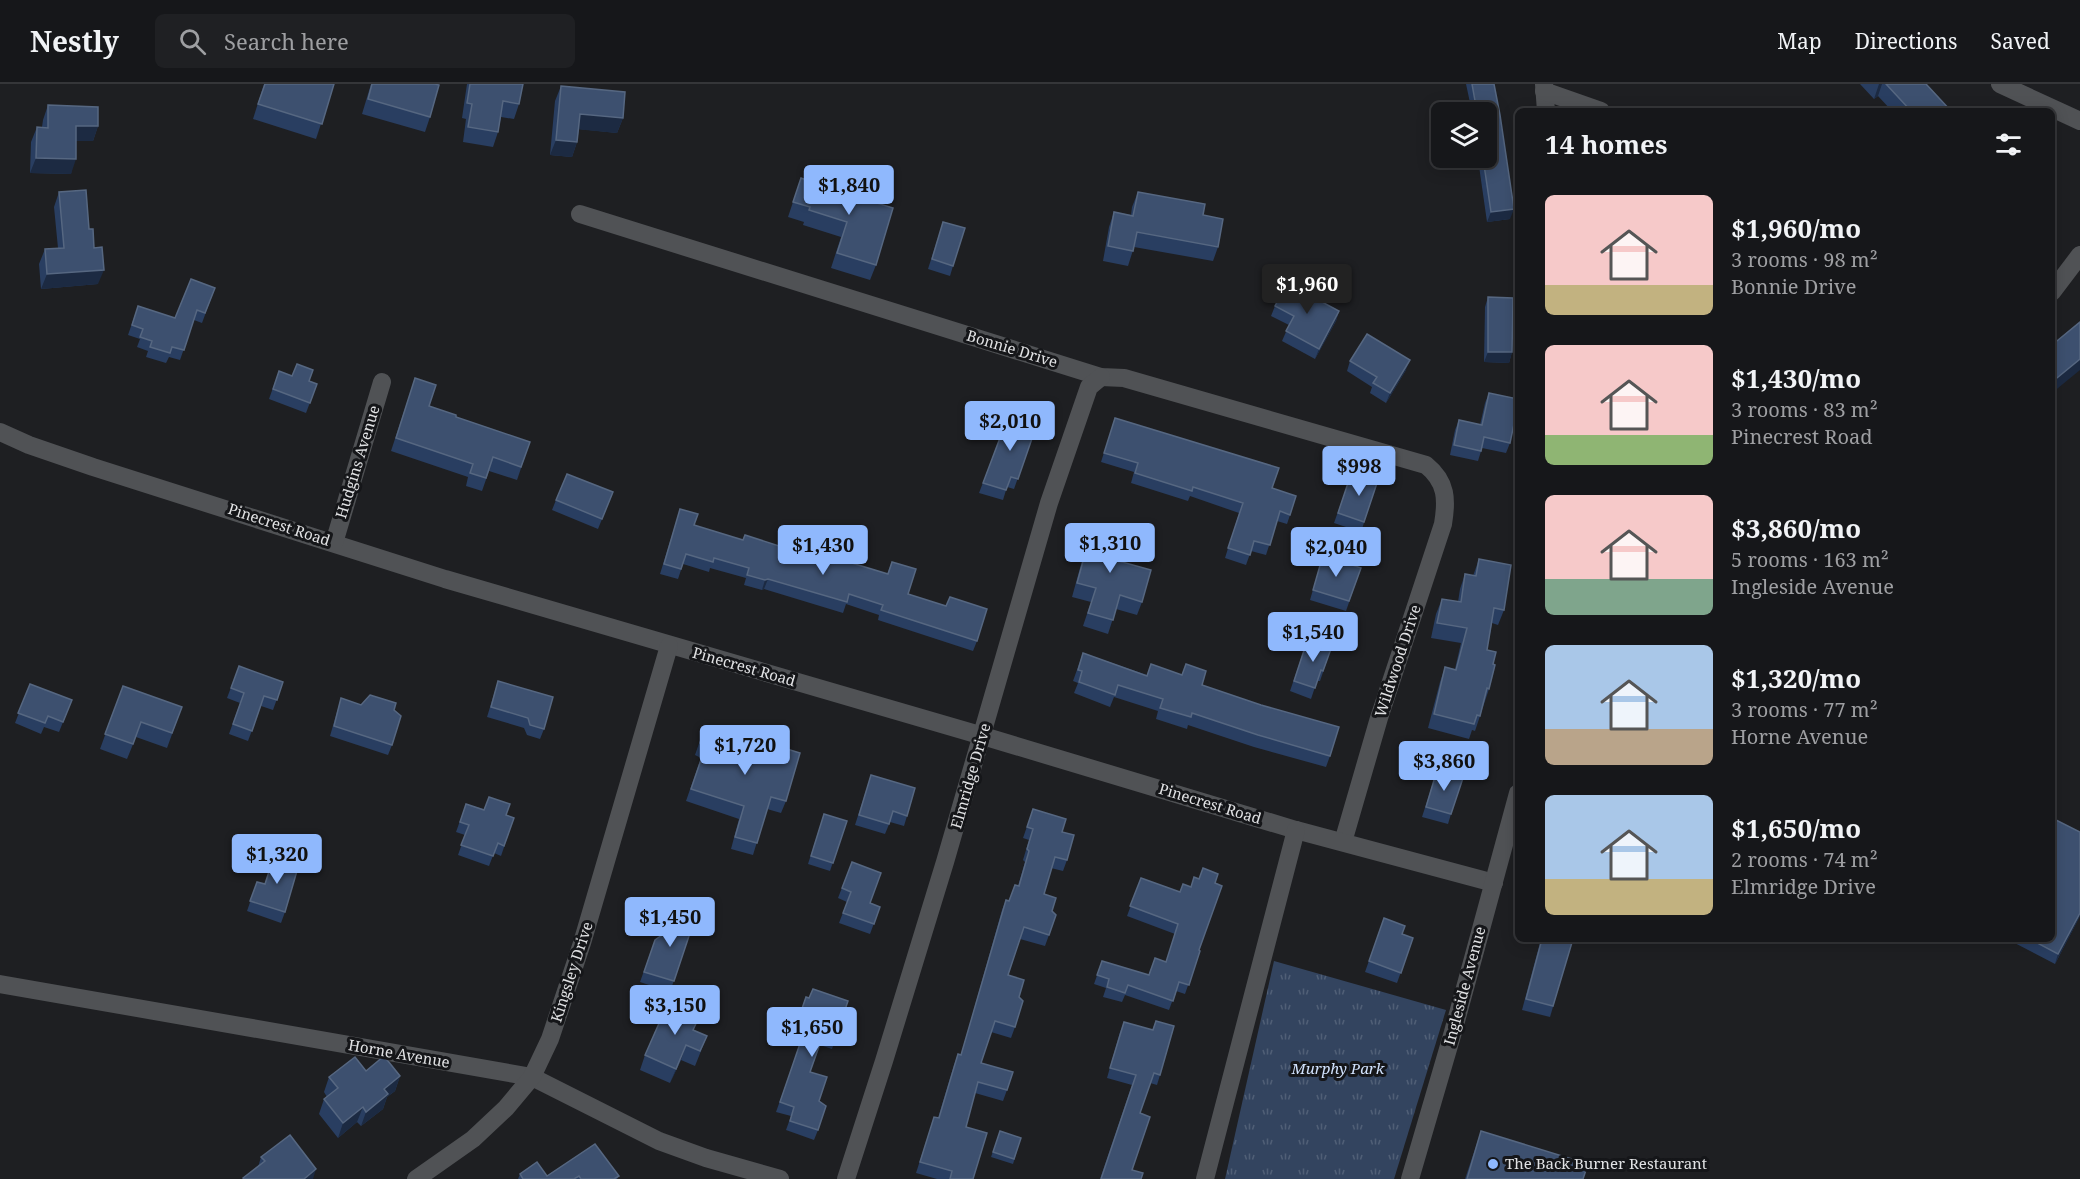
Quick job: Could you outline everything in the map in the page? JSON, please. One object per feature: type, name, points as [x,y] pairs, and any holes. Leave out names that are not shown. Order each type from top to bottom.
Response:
[{"type":"street","points":[[2000,84],[2052,108]]},
{"type":"street","points":[[1546,108],[1544,87],[1594,108]]},
{"type":"street","points":[[2055,109],[2080,121]]},
{"type":"street","name":"Bonnie Drive","points":[[580,214],[1101,376],[1124,378],[1426,465],[1441,481]]},
{"type":"street","points":[[2055,288],[2080,255]]},
{"type":"street","name":"Elmridge Drive","points":[[846,1179],[888,1050],[983,736],[1049,503],[1089,387],[1101,376]]},
{"type":"street","name":"Hudgins Avenue","points":[[334,543],[382,382]]},
{"type":"street","name":"Pinecrest Road","points":[[0,432],[93,466],[445,579],[1296,830],[1494,883]]},
{"type":"street","name":"Wildwood Drive","points":[[1343,842],[1379,718],[1443,524],[1446,503],[1441,481]]},
{"type":"street","name":"Kingsley Drive","points":[[416,1179],[473,1138],[506,1108],[532,1077],[550,1039],[582,944],[669,646]]},
{"type":"street","name":"Ingleside Avenue","points":[[1410,1179],[1454,1032],[1515,804]]},
{"type":"street","points":[[1205,1179],[1296,830]]},
{"type":"street","name":"Horne Avenue","points":[[0,984],[532,1077],[659,1141],[706,1158],[780,1179]]},
{"type":"green space","name":"Murphy Park","points":[[1274,961],[1446,1010],[1394,1179],[1225,1179]]},
{"type":"building","points":[[265,84],[334,84],[322,124],[258,104]]},
{"type":"building","points":[[372,84],[439,85],[430,117],[368,99]]},
{"type":"building","points":[[470,84],[523,84],[519,104],[503,101],[498,132],[468,127],[472,104],[467,103]]},
{"type":"building","points":[[1472,84],[1494,84],[1500,115],[1514,209],[1491,212],[1484,168],[1497,168],[1497,102],[1475,102]]},
{"type":"building","points":[[1886,84],[1926,84],[1948,108],[1908,108]]},
{"type":"building","points":[[561,86],[625,92],[623,118],[580,114],[577,142],[556,140]]},
{"type":"building","points":[[48,105],[98,107],[98,126],[76,126],[76,159],[36,158],[37,127],[48,128]]},
{"type":"building","points":[[817,177],[866,192],[864,199],[893,208],[876,265],[837,253],[847,222],[809,210],[810,207],[793,202],[801,178],[815,183]]},
{"type":"building","points":[[86,190],[89,229],[93,229],[94,248],[102,247],[104,270],[47,274],[45,249],[64,248],[59,192]]},
{"type":"building","points":[[1138,192],[1205,204],[1203,215],[1223,219],[1218,247],[1137,232],[1133,251],[1108,246],[1114,212],[1133,216]]},
{"type":"building","points":[[943,222],[965,228],[953,266],[932,259]]},
{"type":"building","points":[[191,279],[215,288],[205,313],[197,310],[184,350],[172,347],[170,353],[150,347],[152,341],[140,337],[143,329],[132,325],[138,306],[175,318]]},
{"type":"building","points":[[1289,280],[1311,292],[1309,295],[1339,311],[1319,349],[1286,331],[1294,316],[1275,306]]},
{"type":"building","points":[[1488,297],[1513,298],[1512,352],[1488,352]]},
{"type":"building","points":[[2080,322],[2080,359],[2055,380],[2055,343]]},
{"type":"building","points":[[1367,334],[1410,360],[1390,393],[1373,383],[1377,377],[1350,361]]},
{"type":"building","points":[[297,364],[313,370],[309,381],[317,384],[310,403],[273,389],[279,371],[292,376]]},
{"type":"building","points":[[415,378],[436,385],[429,406],[530,442],[521,467],[493,457],[486,478],[470,473],[473,464],[396,438]]},
{"type":"building","points":[[1489,393],[1515,398],[1515,419],[1510,443],[1484,437],[1481,451],[1454,445],[1459,420],[1482,425]]},
{"type":"building","points":[[1009,414],[1037,424],[1018,479],[1011,477],[1006,490],[983,483]]},
{"type":"building","points":[[1115,418],[1279,468],[1272,488],[1296,496],[1290,515],[1280,511],[1270,545],[1254,541],[1250,555],[1228,548],[1243,503],[1193,487],[1192,491],[1135,473],[1138,463],[1104,453]]},
{"type":"building","points":[[1362,471],[1379,477],[1364,522],[1338,513],[1349,480],[1358,483]]},
{"type":"building","points":[[567,474],[613,492],[602,519],[556,500]]},
{"type":"building","points":[[680,509],[698,514],[694,525],[743,540],[745,535],[807,555],[809,550],[888,574],[892,562],[916,569],[908,594],[946,606],[950,597],[987,609],[977,641],[881,610],[883,605],[849,594],[847,602],[747,575],[749,568],[714,558],[713,562],[686,554],[681,569],[664,564]]},
{"type":"building","points":[[1093,525],[1123,534],[1115,560],[1151,570],[1142,602],[1120,595],[1113,620],[1088,613],[1096,588],[1077,583]]},
{"type":"building","points":[[1323,555],[1361,568],[1349,601],[1313,590]]},
{"type":"building","points":[[1479,559],[1511,565],[1504,610],[1494,608],[1487,650],[1496,652],[1493,664],[1495,665],[1480,716],[1477,715],[1474,724],[1434,714],[1445,667],[1456,670],[1467,628],[1437,623],[1442,599],[1461,602],[1465,574],[1476,576]]},
{"type":"building","points":[[1308,638],[1332,646],[1315,688],[1294,681]]},
{"type":"building","points":[[1083,653],[1147,676],[1151,664],[1182,675],[1186,664],[1206,671],[1202,685],[1261,705],[1339,727],[1330,756],[1192,713],[1191,717],[1160,708],[1163,699],[1118,685],[1115,695],[1079,682],[1082,671],[1078,670]]},
{"type":"building","points":[[239,666],[283,682],[277,700],[264,696],[252,731],[233,724],[244,693],[231,688]]},
{"type":"building","points":[[498,681],[553,697],[544,729],[530,725],[528,718],[491,707]]},
{"type":"building","points":[[30,684],[72,700],[63,722],[48,716],[45,723],[18,713]]},
{"type":"building","points":[[123,686],[182,707],[172,733],[141,722],[133,744],[105,734]]},
{"type":"building","points":[[370,695],[396,703],[394,710],[401,716],[392,745],[334,726],[341,698],[361,705]]},
{"type":"building","points":[[705,726],[760,745],[761,741],[800,753],[786,801],[771,797],[757,843],[735,837],[744,806],[691,789],[706,745],[700,743]]},
{"type":"building","points":[[1437,770],[1463,778],[1451,814],[1426,807]]},
{"type":"building","points":[[871,775],[915,788],[907,816],[893,811],[889,824],[859,815]]},
{"type":"building","points":[[489,797],[510,804],[506,815],[514,818],[504,846],[498,843],[493,856],[461,845],[469,825],[460,822],[466,804],[484,810]]},
{"type":"building","points":[[1033,809],[1066,819],[1062,832],[1074,835],[1067,860],[1055,857],[1044,894],[1056,898],[1052,911],[1056,915],[1049,935],[1024,927],[1008,975],[1024,980],[1019,997],[1023,1001],[1015,1027],[995,1021],[981,1063],[1013,1072],[1007,1090],[978,1082],[966,1127],[987,1133],[973,1179],[950,1179],[952,1171],[920,1162],[934,1117],[939,1118],[958,1054],[961,1055],[1006,900],[1009,901],[1015,885],[1019,886],[1033,829],[1027,827]]},
{"type":"building","points":[[824,814],[847,821],[833,863],[811,856]]},
{"type":"building","points":[[2055,820],[2080,832],[2080,913],[2058,954],[2036,942],[2055,942]]},
{"type":"building","points":[[274,856],[299,864],[285,912],[250,901],[257,882],[265,884]]},
{"type":"building","points":[[852,862],[881,873],[870,903],[880,907],[874,924],[843,913],[851,892],[842,888]]},
{"type":"building","points":[[1203,868],[1218,874],[1215,883],[1222,886],[1189,985],[1179,982],[1173,1001],[1128,985],[1125,993],[1107,987],[1109,979],[1097,975],[1102,961],[1149,975],[1155,958],[1166,962],[1178,924],[1130,906],[1141,878],[1180,892],[1183,884],[1191,887],[1194,877],[1199,879]]},
{"type":"building","points":[[675,912],[695,918],[674,981],[644,972],[655,940],[662,935],[667,921],[672,922]]},
{"type":"building","points":[[1384,918],[1405,926],[1402,934],[1413,938],[1401,973],[1369,961]]},
{"type":"building","points":[[1541,942],[1572,942],[1553,1006],[1526,999]]},
{"type":"building","points":[[813,989],[848,1001],[835,1039],[823,1035],[810,1072],[827,1077],[819,1101],[826,1106],[818,1130],[790,1121],[794,1107],[780,1102],[806,1026],[797,1023],[806,997],[809,998]]},
{"type":"building","points":[[668,1003],[699,1017],[693,1030],[707,1036],[700,1051],[686,1045],[676,1069],[645,1055]]},
{"type":"building","points":[[1156,1021],[1174,1026],[1160,1075],[1154,1073],[1140,1113],[1150,1117],[1132,1170],[1143,1173],[1141,1179],[1101,1179],[1136,1075],[1110,1068],[1124,1022],[1153,1030]]},
{"type":"building","points":[[384,1056],[400,1076],[384,1089],[388,1094],[366,1112],[363,1107],[343,1123],[324,1099],[338,1088],[329,1077],[355,1057],[366,1071]]},
{"type":"building","points":[[1000,1131],[1021,1138],[1014,1159],[993,1152]]},
{"type":"building","points":[[1481,1131],[1588,1164],[1583,1179],[1467,1179]]},
{"type":"building","points":[[290,1135],[316,1169],[304,1179],[243,1178],[265,1161],[261,1157]]},
{"type":"building","points":[[595,1144],[619,1176],[614,1179],[581,1179],[579,1176],[574,1179],[523,1179],[520,1174],[537,1162],[547,1176]]},
{"type":"place","name":"The Back Burner Restaurant","points":[[1493,1164]]}]
